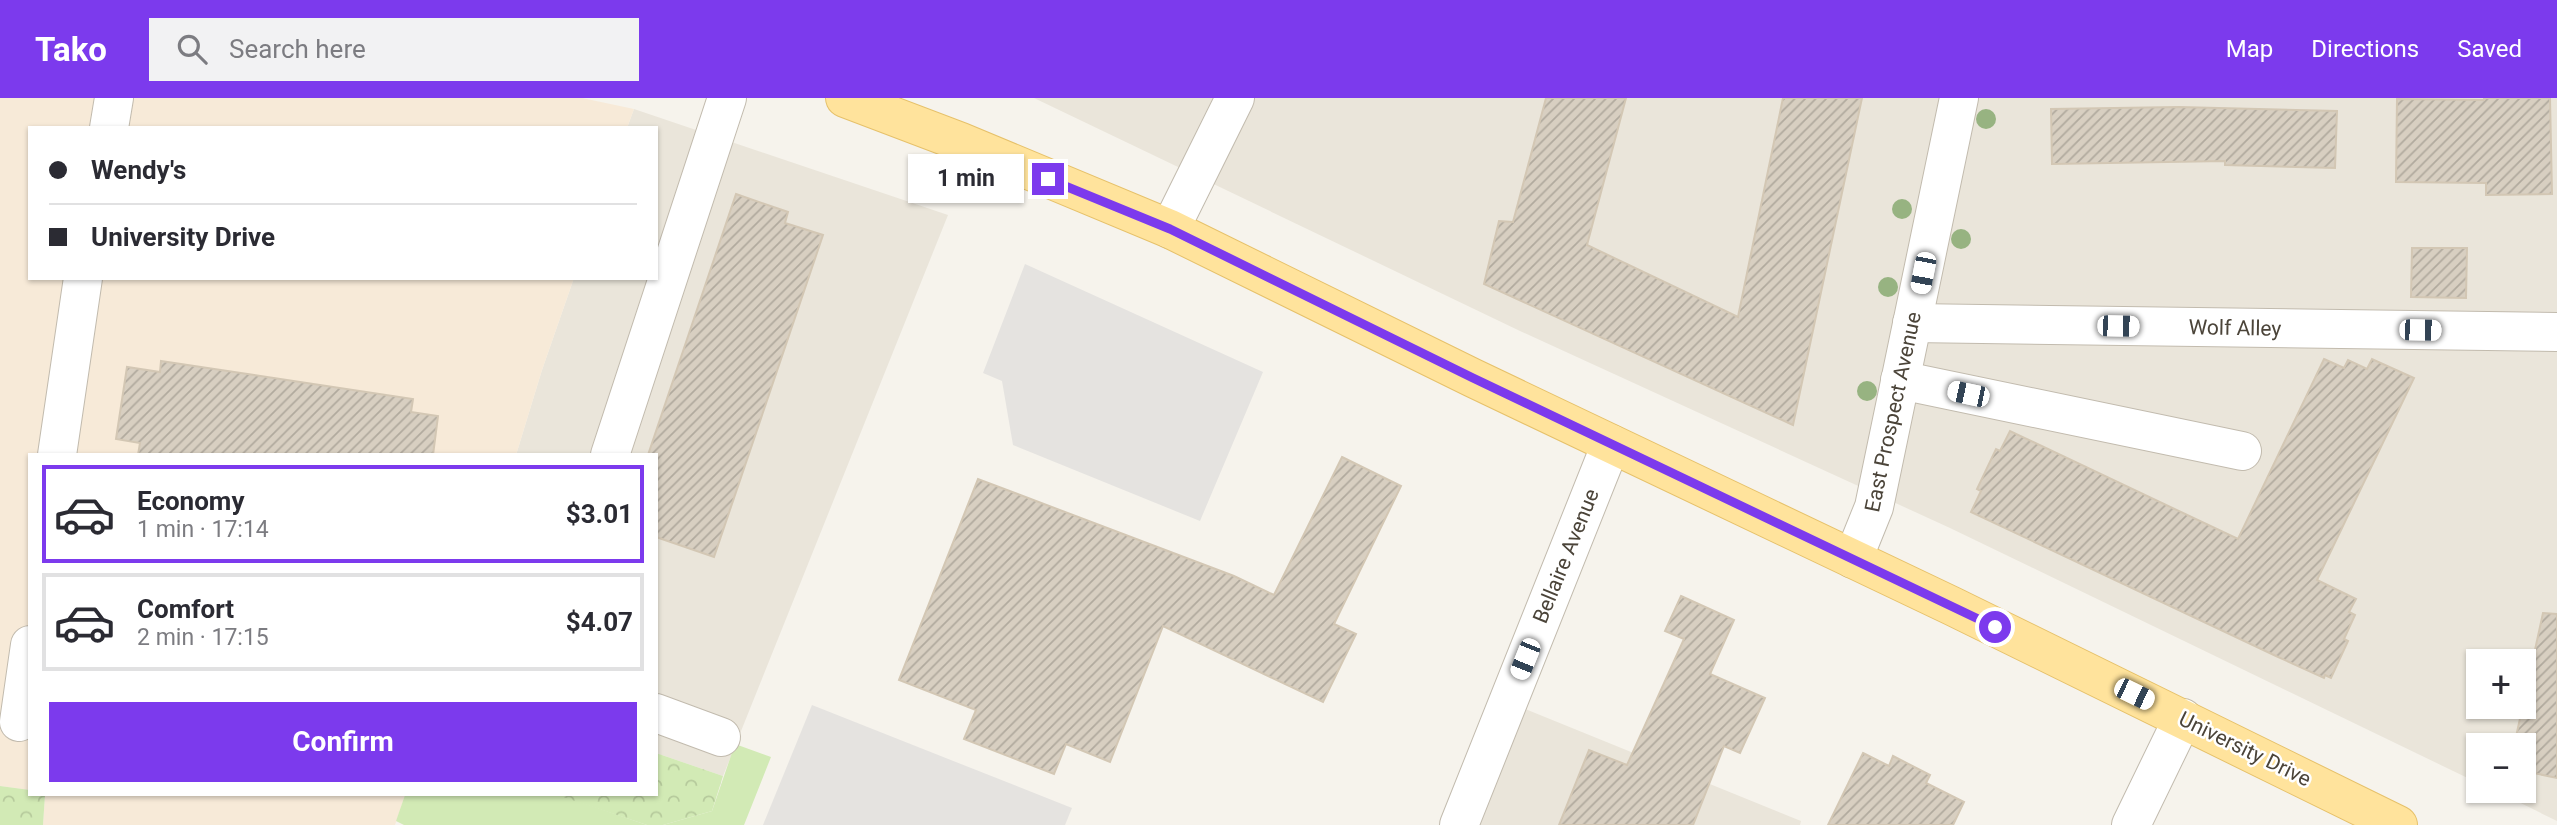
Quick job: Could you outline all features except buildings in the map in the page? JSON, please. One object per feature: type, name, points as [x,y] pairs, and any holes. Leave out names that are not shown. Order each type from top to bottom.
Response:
[{"type":"main road","name":"University Drive","points":[[845,98],[895,107],[1170,229],[2399,823]]},
{"type":"street","points":[[108,126],[114,98]]},
{"type":"street","points":[[611,453],[727,98]]},
{"type":"street","points":[[1170,229],[1236,98]]},
{"type":"street","name":"East Prospect Avenue","points":[[1853,559],[1874,507],[1959,98]]},
{"type":"street","points":[[57,453],[83,280]]},
{"type":"street","name":"Wolf Alley","points":[[1912,323],[2557,332]]},
{"type":"street","points":[[1900,380],[2242,450]]},
{"type":"street","name":"Bellaire Avenue","points":[[1459,825],[1611,444]]},
{"type":"street","points":[[19,722],[28,659]]},
{"type":"street","points":[[658,713],[721,737]]},
{"type":"street","points":[[2131,825],[2183,718]]},
{"type":"shaded area","points":[[0,98],[582,98],[634,109],[628,126],[28,126],[28,280],[573,280],[517,453],[28,453],[28,790],[0,786]]},
{"type":"shaded area","points":[[1034,98],[2557,98],[2557,821],[2520,803],[2536,803],[2536,733],[2466,733],[2466,777],[1950,528],[1520,331]]},
{"type":"shaded area","points":[[634,109],[948,215],[723,776],[658,754],[658,453],[517,453],[573,280],[658,280],[658,126],[628,126]]},
{"type":"shaded area","points":[[1025,264],[1263,372],[1200,521],[1013,445],[1002,381],[983,373]]},
{"type":"shaded area","points":[[1508,702],[1801,821],[1800,825],[1459,825]]},
{"type":"shaded area","points":[[812,705],[1072,808],[1065,825],[763,825]]},
{"type":"shaded area","points":[[45,796],[405,796],[395,825],[43,825]]},
{"type":"green space","points":[[735,744],[771,757],[744,825],[663,825],[712,811]]},
{"type":"green space","points":[[658,754],[723,776],[712,811],[663,825],[647,825],[560,796],[658,796]]},
{"type":"green space","points":[[0,786],[28,790],[28,796],[45,796],[43,825],[0,825]]},
{"type":"green space","points":[[405,796],[563,796],[647,825],[404,825],[396,821]]},
{"type":"route","points":[[1048,179],[1170,229],[1364,326],[1995,627]]}]
